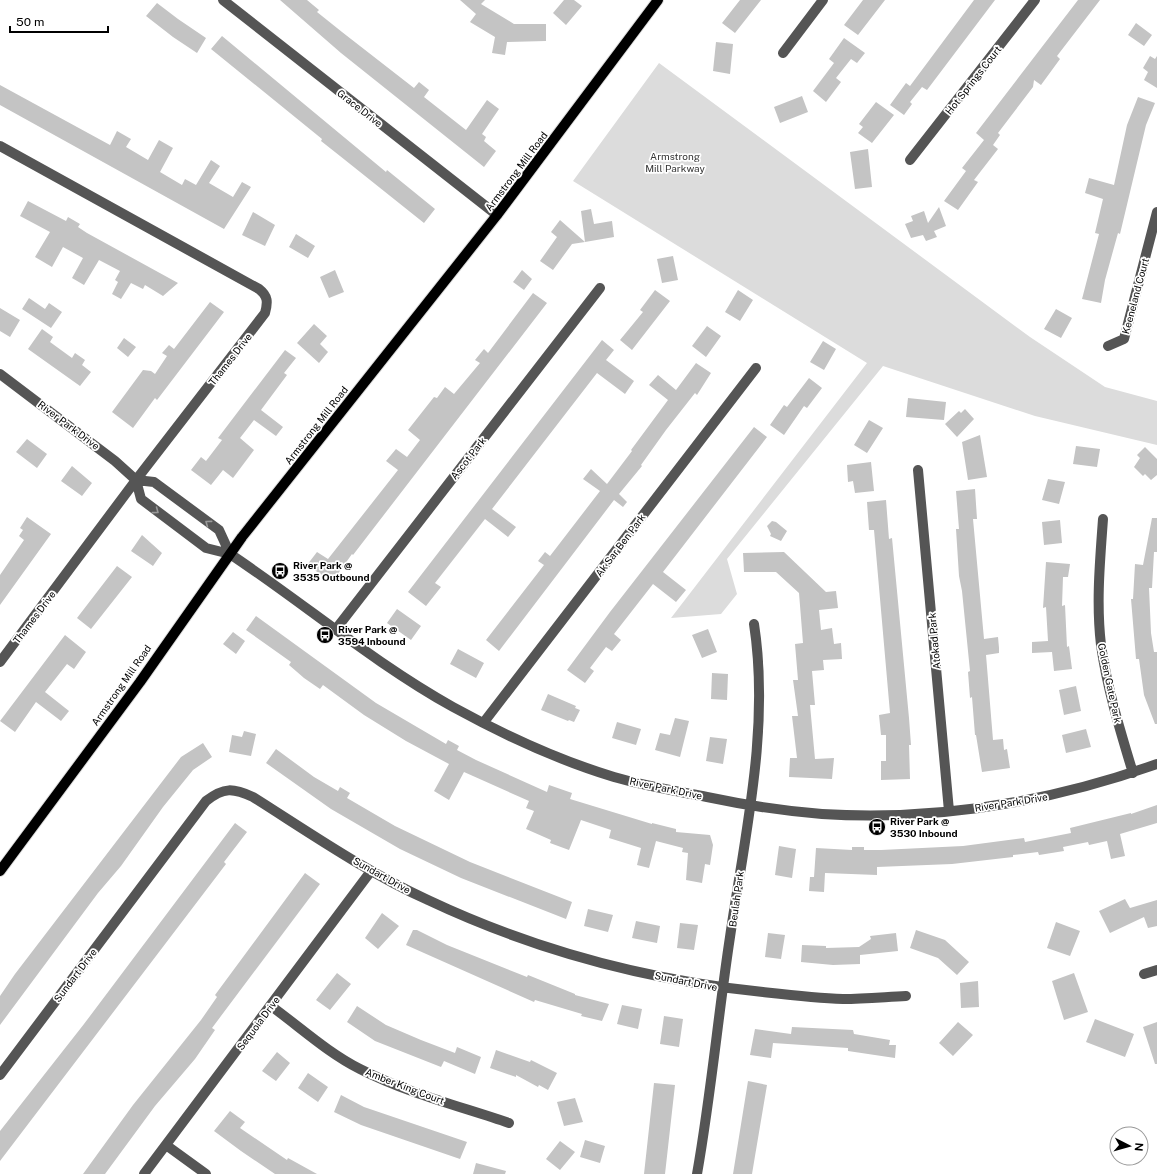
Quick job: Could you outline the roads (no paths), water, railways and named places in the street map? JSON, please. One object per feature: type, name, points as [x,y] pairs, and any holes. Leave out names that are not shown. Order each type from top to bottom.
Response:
[{"type":"main road","name":"Armstrong Mill Road","points":[[0,871],[140,682],[230,554],[497,215],[658,0]]},
{"type":"street","name":"Grace Drive","points":[[222,0],[497,215]]},
{"type":"street","points":[[783,52],[823,0]]},
{"type":"street","name":"Hot Springs Court","points":[[910,160],[1035,0]]},
{"type":"street","name":"Thames Drive","points":[[0,146],[259,288],[267,299],[266,313],[136,480],[0,662]]},
{"type":"street","name":"Keeneland Court","points":[[1108,346],[1124,338],[1157,212]]},
{"type":"street","name":"Ascot Park","points":[[336,629],[600,288]]},
{"type":"street","name":"Ak Sar Ben Park","points":[[484,722],[756,368]]},
{"type":"street","name":"River Park Drive","points":[[0,374],[95,444],[136,480],[141,499],[206,548],[230,554],[425,691],[517,740],[550,754],[612,776],[651,787],[750,806],[820,814],[851,815],[949,811],[1010,803],[1091,786],[1157,764]]},
{"type":"street","name":"Atokad Park","points":[[918,470],[949,811]]},
{"type":"street","points":[[136,480],[154,482],[219,530],[230,554]]},
{"type":"street","name":"Golden Gate Park","points":[[1103,519],[1099,581],[1101,644],[1115,713],[1133,773]]},
{"type":"street","name":"Beulah Park","points":[[697,1174],[722,988],[750,806],[760,705],[760,666],[754,624]]},
{"type":"street","name":"Sundart Drive","points":[[0,1075],[206,802],[216,794],[234,790],[253,796],[371,871],[427,900],[569,956],[636,972],[722,988],[837,998],[906,996]]},
{"type":"street","name":"Sequoia Drive","points":[[144,1174],[371,871]]},
{"type":"street","points":[[1144,974],[1157,970]]},
{"type":"street","name":"Amber King Court","points":[[271,1006],[341,1058],[359,1069],[402,1087],[509,1123]]},
{"type":"street","points":[[166,1145],[206,1174]]},
{"type":"place","name":"River Park @ 3535 Outbound","points":[[280,571]]},
{"type":"place","name":"River Park @ 3594 Inbound","points":[[325,635]]},
{"type":"place","name":"River Park @ 3530 Inbound","points":[[877,827]]},
{"type":"park label","name":"Armstrong Mill Parkway","points":[[675,162]]}]
